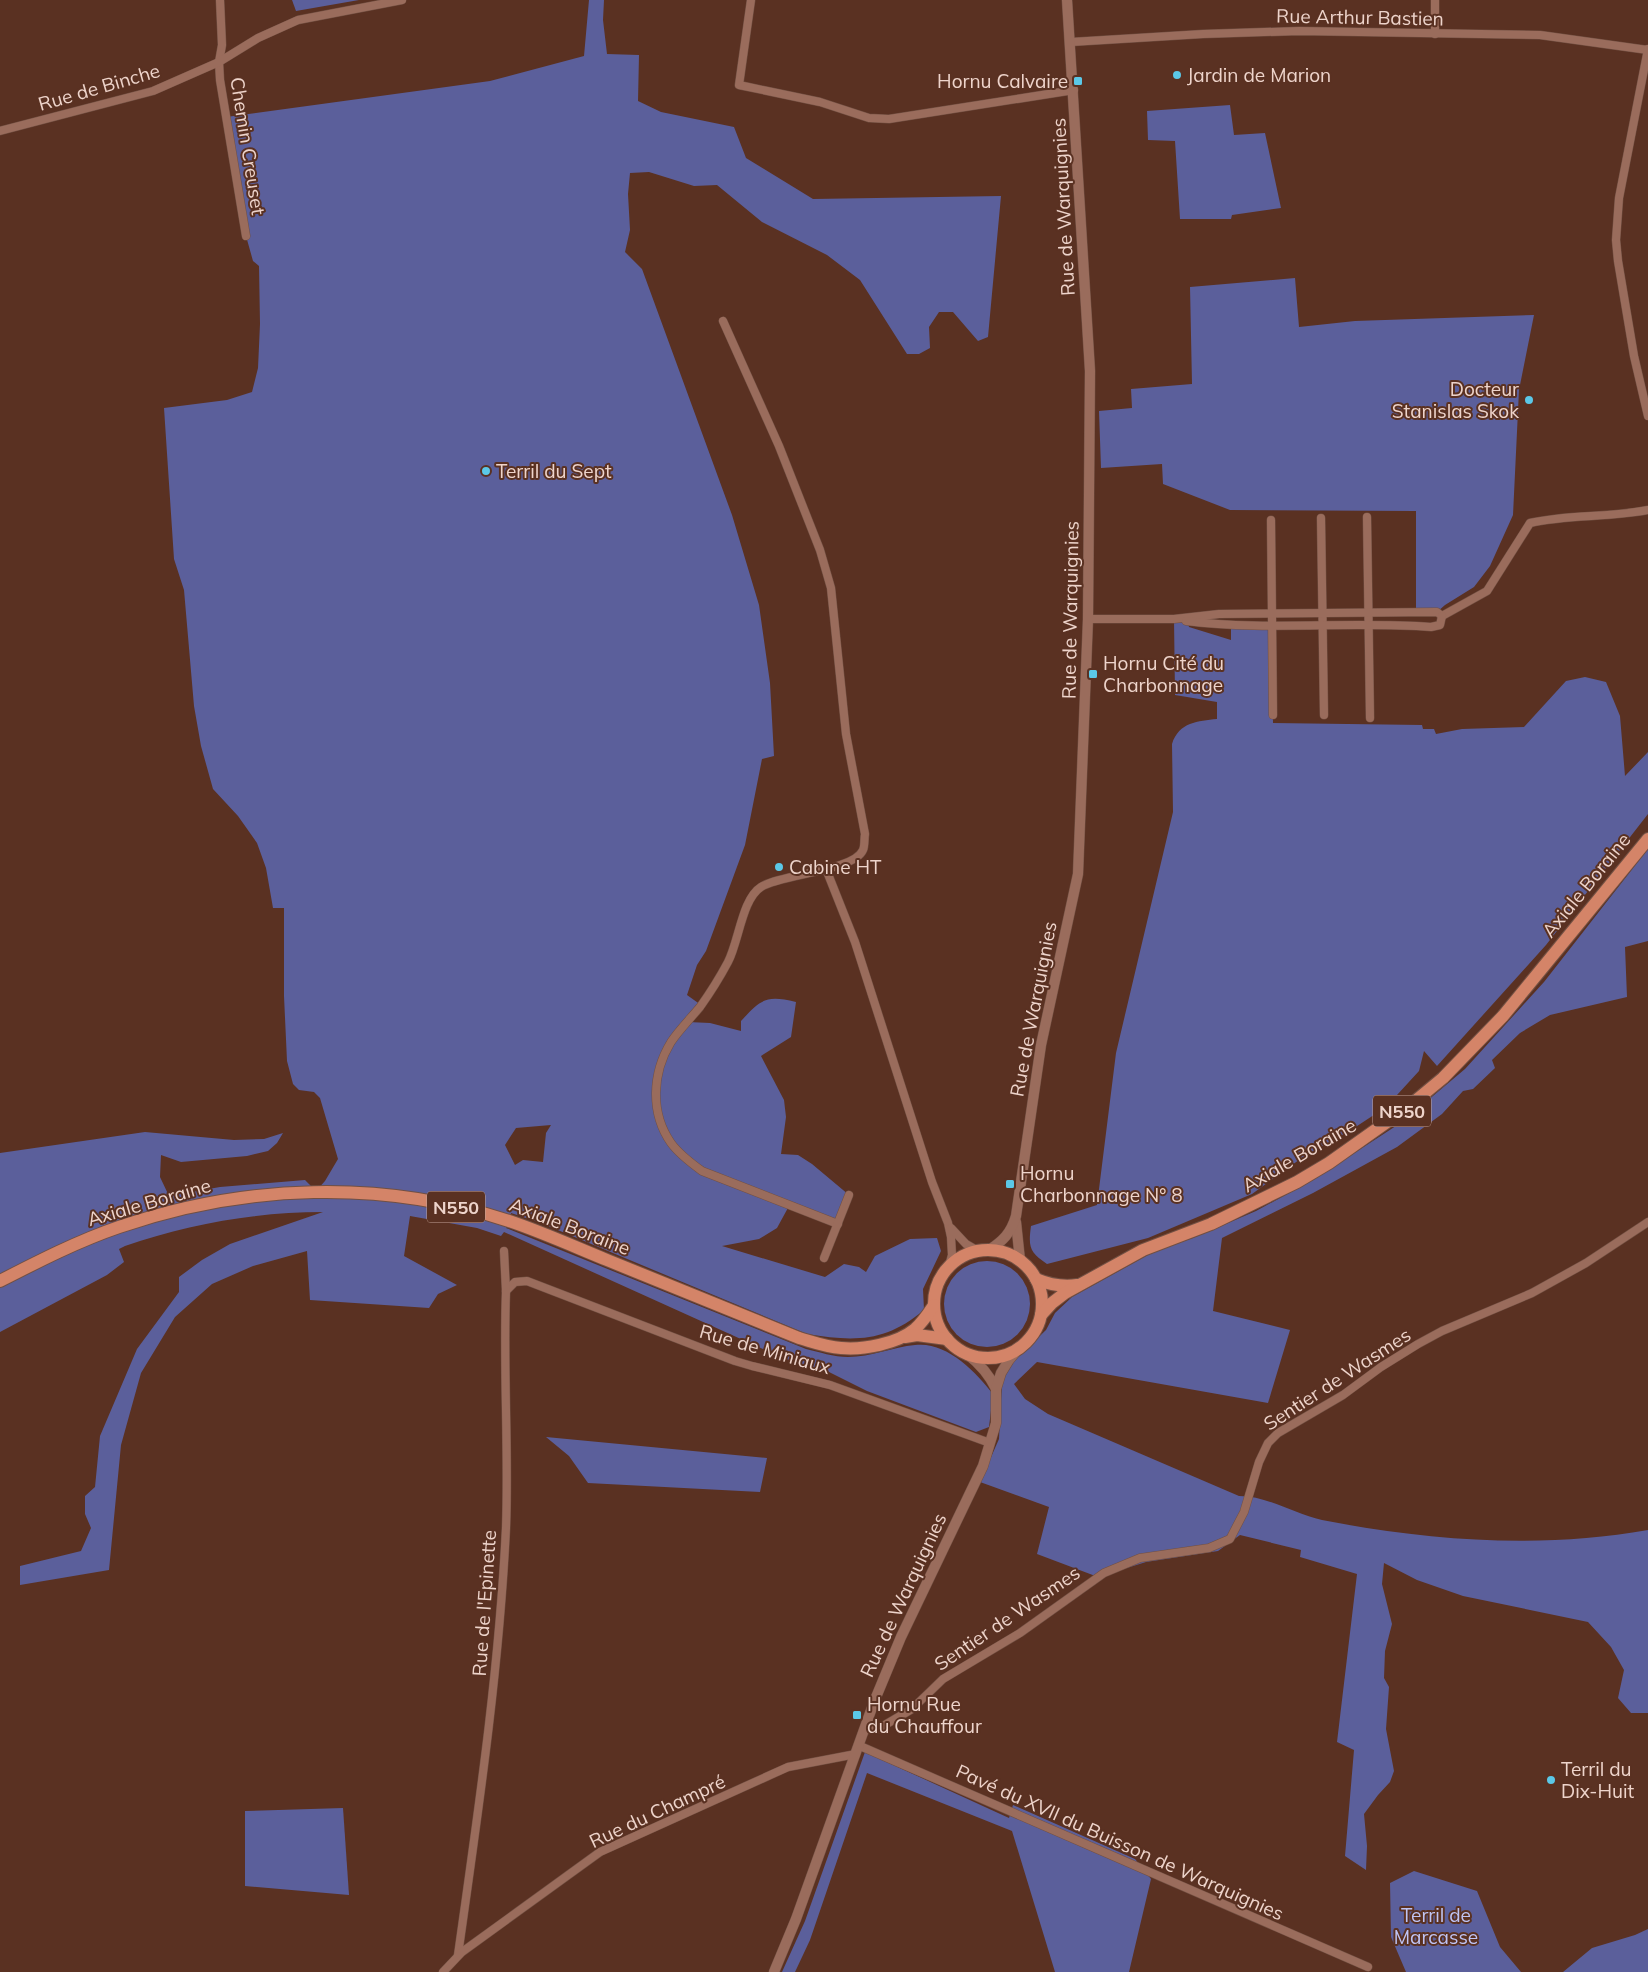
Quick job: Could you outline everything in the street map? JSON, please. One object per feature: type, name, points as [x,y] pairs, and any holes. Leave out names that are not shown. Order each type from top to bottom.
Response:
[{"type":"main road","name":"Axiale Boraine","points":[[1036,1279],[1050,1285],[1065,1287],[1080,1285],[1143,1250],[1211,1224],[1297,1182],[1345,1153],[1408,1107],[1443,1078],[1503,1016],[1648,838]]},
{"type":"main road","name":"Axiale Boraine","points":[[0,1281],[89,1238],[187,1207],[264,1194],[316,1192],[356,1192],[392,1195],[433,1202],[510,1221],[799,1338],[839,1348],[856,1348],[902,1337],[915,1329],[926,1318],[934,1305],[938,1284],[949,1266]]},
{"type":"main road","points":[[934,1305],[938,1323],[947,1339],[967,1354],[985,1358],[1003,1356],[1019,1348],[1029,1339],[1036,1328],[1041,1314],[1041,1291],[1030,1269],[1020,1260],[1005,1252],[984,1250],[962,1256],[949,1266]]},
{"type":"main road","points":[[1041,1314],[1052,1303],[1080,1285]]},
{"type":"main road","points":[[902,1337],[917,1335],[947,1339]]},
{"type":"street","name":"Chemin Creuset","points":[[220,0],[222,45],[219,62],[220,80],[246,236]]},
{"type":"street","name":"Rue de Binche","points":[[0,131],[153,91],[219,62],[258,38],[298,20],[402,0]]},
{"type":"street","points":[[751,0],[739,85],[820,102],[869,118],[889,119],[1074,90]]},
{"type":"street","name":"Rue de Warquignies","points":[[1016,1216],[1041,1045],[1078,874],[1088,619],[1090,371],[1068,0]]},
{"type":"street","points":[[1434,0],[1435,34]]},
{"type":"street","name":"Rue Arthur Bastien","points":[[1071,42],[1203,34],[1299,31],[1540,35],[1648,49]]},
{"type":"street","points":[[1648,49],[1619,198],[1616,240],[1634,356],[1648,416]]},
{"type":"street","points":[[723,321],[779,446],[820,550],[831,588],[846,734],[865,834],[863,850],[857,856],[826,869],[780,880],[761,887],[749,900],[734,950],[701,1006],[671,1042],[659,1065],[655,1086],[657,1107],[662,1125],[671,1143],[689,1162],[702,1171],[838,1224]]},
{"type":"street","points":[[1174,619],[1219,625],[1368,624],[1430,627],[1440,625],[1442,616],[1487,591],[1530,523],[1542,520],[1648,510]]},
{"type":"street","points":[[1321,518],[1324,715]]},
{"type":"street","points":[[1367,518],[1370,718]]},
{"type":"street","points":[[1271,520],[1273,716]]},
{"type":"street","points":[[1088,619],[1174,619],[1219,614],[1368,612],[1437,612],[1442,616]]},
{"type":"street","points":[[1423,612],[1419,620],[1430,627]]},
{"type":"street","points":[[826,869],[855,942],[932,1182],[948,1223],[952,1256],[949,1266]]},
{"type":"street","points":[[824,1258],[850,1195]]},
{"type":"street","points":[[948,1223],[961,1239],[984,1250],[1007,1236],[1013,1227],[1016,1216]]},
{"type":"street","points":[[1016,1216],[1020,1260]]},
{"type":"street","name":"Sentier de Wasmes","points":[[865,1730],[878,1729],[912,1709],[943,1679],[1020,1633],[1104,1573],[1140,1558],[1209,1548],[1230,1539],[1244,1512],[1259,1462],[1268,1443],[1278,1433],[1344,1395],[1381,1367],[1418,1344],[1442,1331],[1540,1289],[1586,1263],[1648,1222]]},
{"type":"street","name":"Rue de l'Epinette","points":[[458,1956],[474,1851],[495,1679],[506,1530],[506,1291],[504,1251]]},
{"type":"street","name":"Rue de Miniaux","points":[[506,1291],[515,1282],[527,1281],[743,1364],[814,1380],[990,1443]]},
{"type":"street","name":"Rue de Warquignies","points":[[774,1972],[796,1919],[874,1702],[901,1637],[983,1466],[996,1423],[996,1388],[1005,1366],[1019,1348]]},
{"type":"street","points":[[967,1354],[980,1363],[996,1388]]},
{"type":"street","name":"Rue du Champré","points":[[443,1972],[458,1956],[600,1852],[788,1768],[858,1750]]},
{"type":"street","name":"Pavé du XVII du Buisson de Warquignies","points":[[858,1750],[1368,1967]]},
{"type":"green space","points":[[292,0],[359,0],[296,11]]},
{"type":"green space","points":[[589,0],[604,0],[603,20],[607,54],[639,55],[638,101],[661,112],[734,127],[746,158],[813,199],[1001,196],[988,337],[978,341],[953,312],[939,312],[929,327],[930,348],[919,354],[907,354],[860,280],[827,255],[762,222],[717,185],[694,186],[649,172],[630,173],[628,194],[630,230],[625,252],[642,269],[732,515],[759,605],[770,683],[774,756],[762,759],[745,845],[706,951],[697,965],[687,995],[701,1005],[688,1022],[710,1023],[741,1031],[741,1021],[759,1003],[771,999],[796,1002],[791,1037],[761,1056],[784,1100],[786,1117],[781,1154],[798,1155],[812,1164],[849,1195],[838,1224],[789,1206],[777,1228],[759,1239],[722,1246],[825,1277],[844,1264],[859,1267],[866,1272],[875,1256],[910,1239],[937,1238],[941,1251],[923,1289],[924,1310],[910,1321],[883,1334],[869,1337],[840,1338],[807,1334],[541,1223],[511,1213],[510,1221],[506,1228],[806,1349],[848,1357],[915,1345],[927,1345],[938,1348],[959,1359],[969,1367],[993,1394],[989,1427],[976,1432],[867,1391],[829,1372],[783,1358],[504,1232],[501,1236],[477,1228],[410,1216],[404,1256],[457,1285],[438,1294],[429,1308],[310,1300],[307,1251],[253,1266],[212,1284],[175,1317],[141,1373],[121,1445],[109,1570],[20,1585],[20,1566],[81,1551],[91,1528],[85,1514],[85,1496],[95,1487],[100,1436],[137,1349],[179,1292],[179,1277],[202,1260],[230,1244],[323,1212],[273,1214],[222,1221],[173,1231],[125,1246],[119,1249],[124,1262],[107,1275],[0,1332],[0,1153],[145,1132],[234,1140],[264,1139],[283,1133],[277,1143],[268,1151],[247,1156],[181,1162],[161,1155],[160,1177],[169,1196],[220,1187],[305,1180],[316,1191],[325,1181],[338,1159],[320,1098],[314,1092],[299,1090],[293,1084],[287,1061],[284,996],[284,908],[273,908],[266,868],[257,843],[238,816],[213,789],[201,746],[194,706],[184,590],[174,559],[164,408],[227,400],[252,392],[258,368],[260,324],[259,266],[253,261],[246,236],[226,117],[490,81],[584,56]],"holes":[[[551,1125],[546,1133],[543,1162],[523,1160],[515,1165],[505,1145],[516,1128]]]},
{"type":"green space","points":[[1230,105],[1234,135],[1265,133],[1281,208],[1232,215],[1231,219],[1180,219],[1175,141],[1148,140],[1147,111]]},
{"type":"green space","points":[[1295,278],[1299,327],[1355,321],[1534,315],[1519,390],[1513,515],[1490,566],[1474,587],[1437,612],[1416,612],[1416,511],[1230,510],[1163,484],[1162,464],[1101,468],[1099,411],[1132,408],[1131,389],[1192,384],[1190,287]]},
{"type":"green space","points":[[1174,619],[1187,621],[1189,627],[1231,640],[1231,625],[1272,625],[1273,723],[1422,725],[1423,729],[1434,729],[1436,734],[1462,729],[1524,727],[1566,681],[1585,677],[1606,682],[1620,716],[1625,776],[1648,752],[1648,814],[1546,945],[1437,1066],[1424,1051],[1419,1071],[1386,1107],[1351,1130],[1303,1157],[1252,1194],[1148,1238],[1047,1264],[1034,1253],[1030,1245],[1031,1226],[1097,1205],[1116,1053],[1173,812],[1172,744],[1179,731],[1184,727],[1196,722],[1217,719],[1217,702],[1175,695]]},
{"type":"green space","points":[[1648,849],[1648,941],[1625,947],[1627,997],[1550,1015],[1520,1033],[1492,1060],[1495,1068],[1473,1089],[1463,1091],[1442,1114],[1397,1147],[1313,1193],[1222,1238],[1213,1311],[1290,1330],[1268,1403],[1037,1362],[1014,1384],[1025,1399],[1048,1414],[1239,1496],[1271,1502],[1322,1520],[1403,1533],[1485,1540],[1567,1539],[1648,1530],[1648,1713],[1631,1713],[1618,1698],[1624,1670],[1611,1647],[1588,1622],[1463,1596],[1417,1580],[1384,1563],[1382,1584],[1392,1624],[1385,1651],[1384,1678],[1389,1687],[1386,1729],[1394,1771],[1390,1782],[1364,1814],[1367,1846],[1366,1870],[1345,1856],[1354,1750],[1337,1742],[1357,1574],[1300,1557],[1301,1550],[1240,1535],[1218,1551],[1146,1562],[1098,1577],[1037,1554],[1049,1507],[980,1482],[999,1439],[1002,1381],[1014,1361],[1046,1330],[1055,1313],[1072,1297],[1157,1250],[1193,1238],[1256,1211],[1313,1180],[1402,1122],[1465,1069],[1544,982]]},
{"type":"green space","points":[[979,1261],[995,1261],[1004,1264],[1018,1273],[1027,1287],[1030,1304],[1027,1321],[1018,1335],[1004,1344],[995,1347],[979,1347],[963,1340],[951,1328],[944,1312],[944,1296],[951,1280],[963,1268]]},
{"type":"green space","points":[[546,1437],[767,1458],[760,1492],[588,1483],[569,1456]]},
{"type":"green space","points":[[865,1752],[1009,1818],[1013,1805],[1135,1859],[1151,1879],[1129,1972],[1055,1972],[1012,1831],[867,1773],[810,1940],[795,1972],[782,1972],[805,1921]]},
{"type":"green space","points":[[343,1808],[349,1895],[245,1886],[245,1811]]},
{"type":"green space","name":"Terril de Marcasse","points":[[1414,1871],[1477,1891],[1500,1947],[1521,1972],[1406,1972],[1391,1937],[1390,1883]]},
{"type":"green space","points":[[1648,1929],[1648,1972],[1563,1972],[1592,1948],[1635,1935]]},
{"type":"place","name":"Jardin de Marion","points":[[1177,75]]},
{"type":"place","name":"Hornu Calvaire","points":[[1078,81]]},
{"type":"place","name":"Docteur Stanislas Skok","points":[[1529,400]]},
{"type":"place","name":"Terril du Sept","points":[[486,471]]},
{"type":"place","name":"Hornu Cité du Charbonnage","points":[[1093,674]]},
{"type":"place","name":"Cabine HT","points":[[779,867]]},
{"type":"place","name":"Hornu Charbonnage N° 8","points":[[1010,1184]]},
{"type":"place","name":"Hornu Rue du Chauffour","points":[[857,1715]]},
{"type":"place","name":"Terril du Dix-Huit","points":[[1551,1780]]}]
